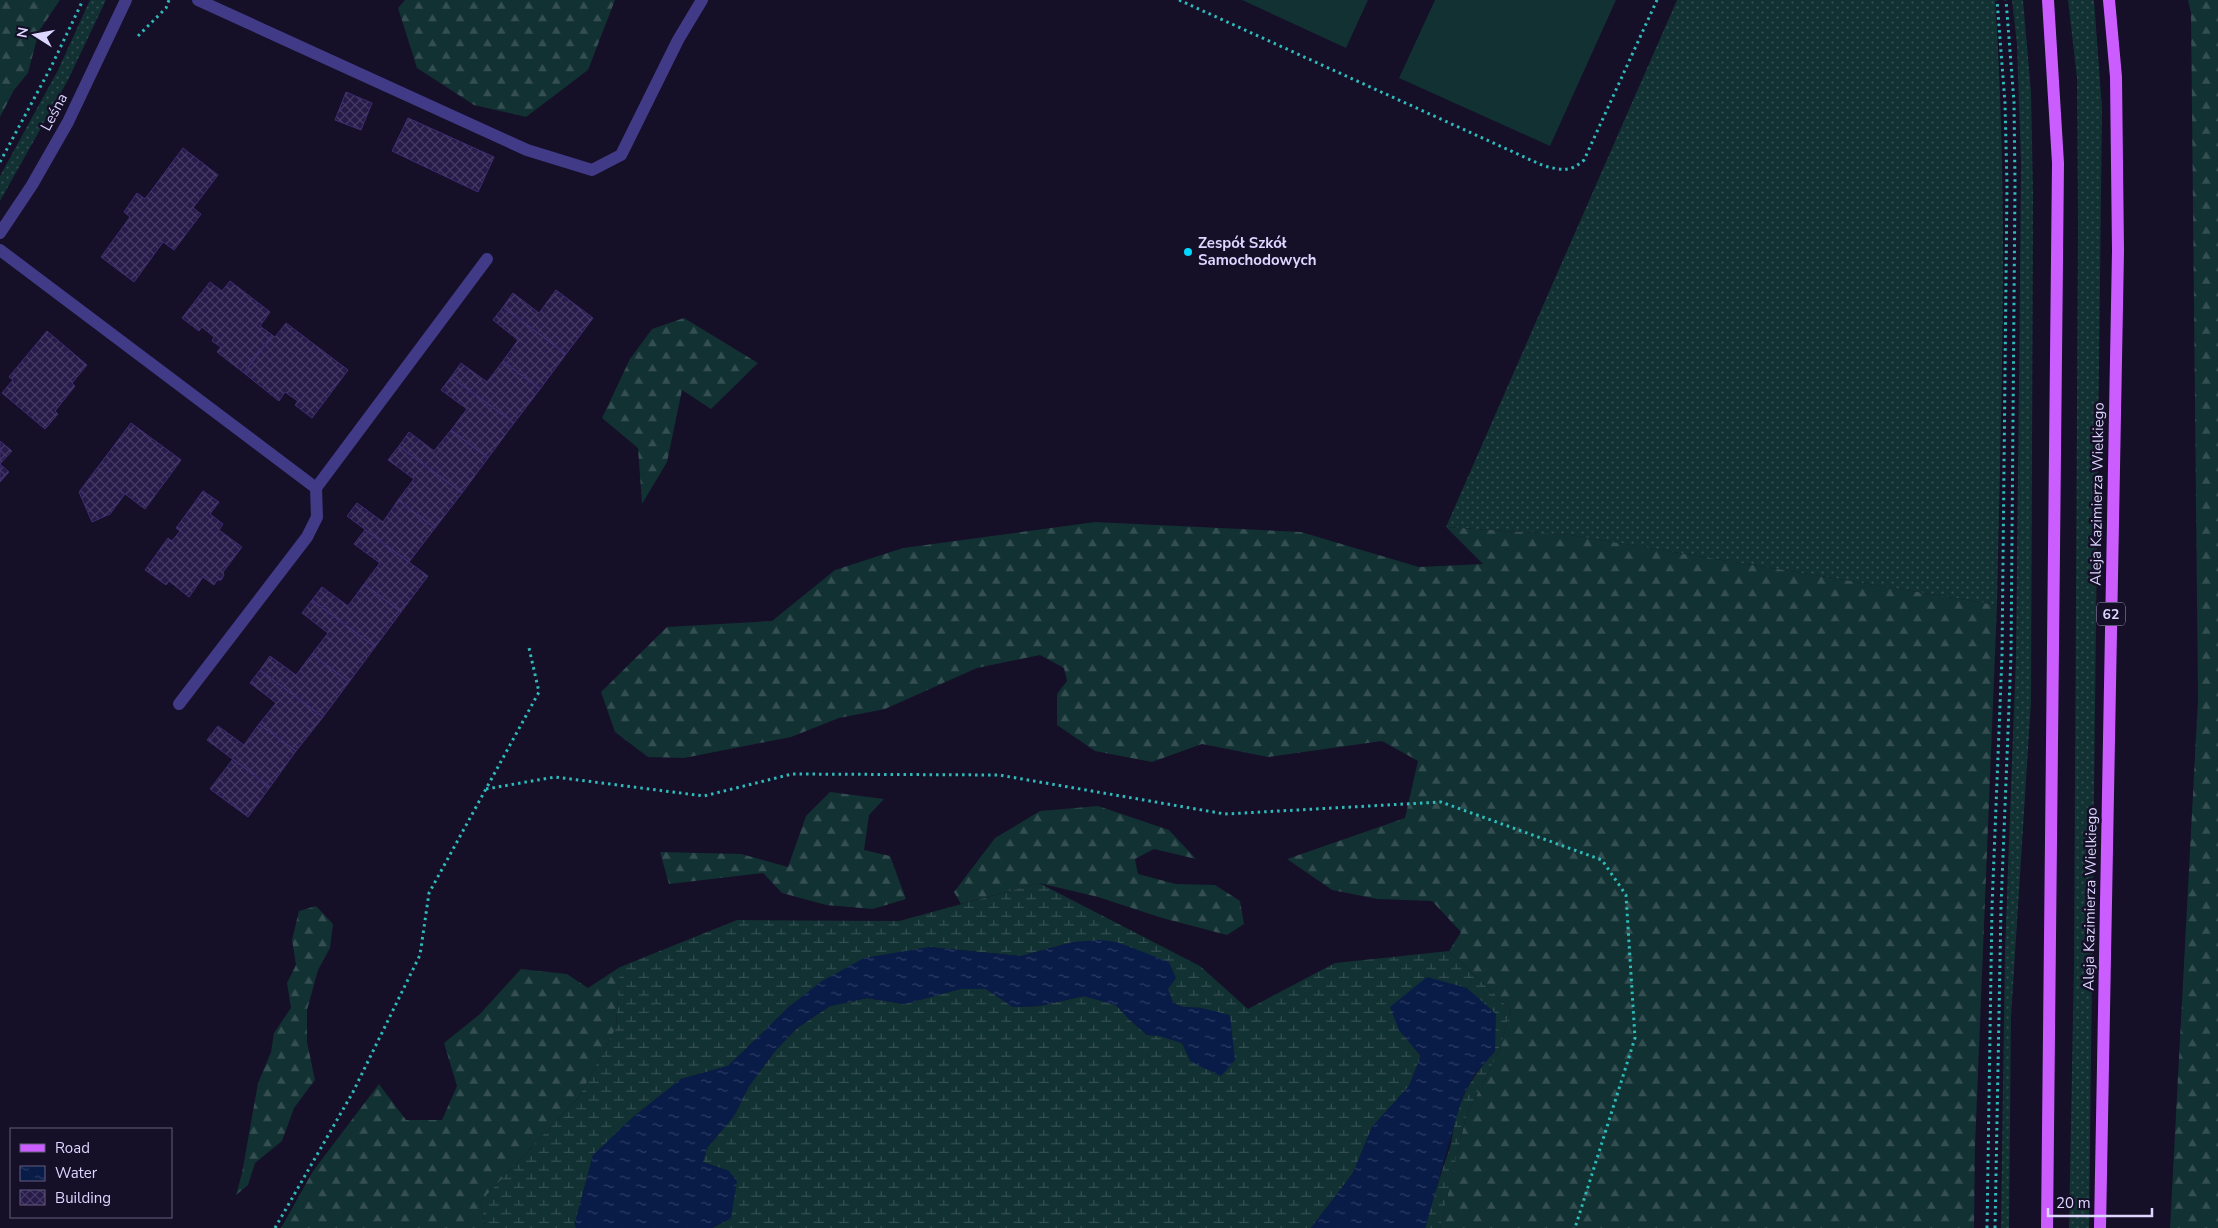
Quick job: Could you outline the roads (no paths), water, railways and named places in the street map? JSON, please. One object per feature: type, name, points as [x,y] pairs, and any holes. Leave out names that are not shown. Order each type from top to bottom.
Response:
[{"type":"main road","points":[[2047,1228],[2058,163],[2048,0]]},
{"type":"main road","name":"Aleja Kazimierza Wielkiego","points":[[2100,1228],[2118,250],[2116,77],[2109,0]]},
{"type":"street","name":"Leśna","points":[[0,233],[32,186],[68,122],[126,0]]},
{"type":"street","points":[[198,0],[527,150],[592,170],[620,155],[678,40],[702,0]]},
{"type":"street","points":[[0,250],[316,488]]},
{"type":"street","points":[[179,704],[308,537],[317,516],[316,488],[487,259]]},
{"type":"water","points":[[1100,940],[1117,942],[1169,962],[1176,978],[1168,989],[1173,1003],[1183,1007],[1202,1008],[1230,1015],[1235,1060],[1221,1076],[1191,1062],[1182,1043],[1159,1036],[1147,1035],[1116,1005],[1084,996],[1039,1006],[1013,1007],[986,989],[961,989],[904,1004],[867,998],[830,1006],[797,1028],[775,1051],[749,1086],[734,1116],[707,1148],[703,1162],[729,1171],[737,1181],[731,1218],[712,1228],[576,1228],[575,1223],[593,1155],[634,1116],[681,1079],[728,1066],[791,1005],[822,981],[864,958],[929,947],[1021,956],[1073,942]]},
{"type":"water","points":[[1427,977],[1467,988],[1496,1014],[1495,1051],[1474,1075],[1462,1098],[1425,1228],[1311,1228],[1353,1173],[1372,1127],[1409,1086],[1421,1056],[1399,1030],[1390,1007]]},
{"type":"place","name":"Zespół Szkół Samochodowych","points":[[1188,252]]}]
